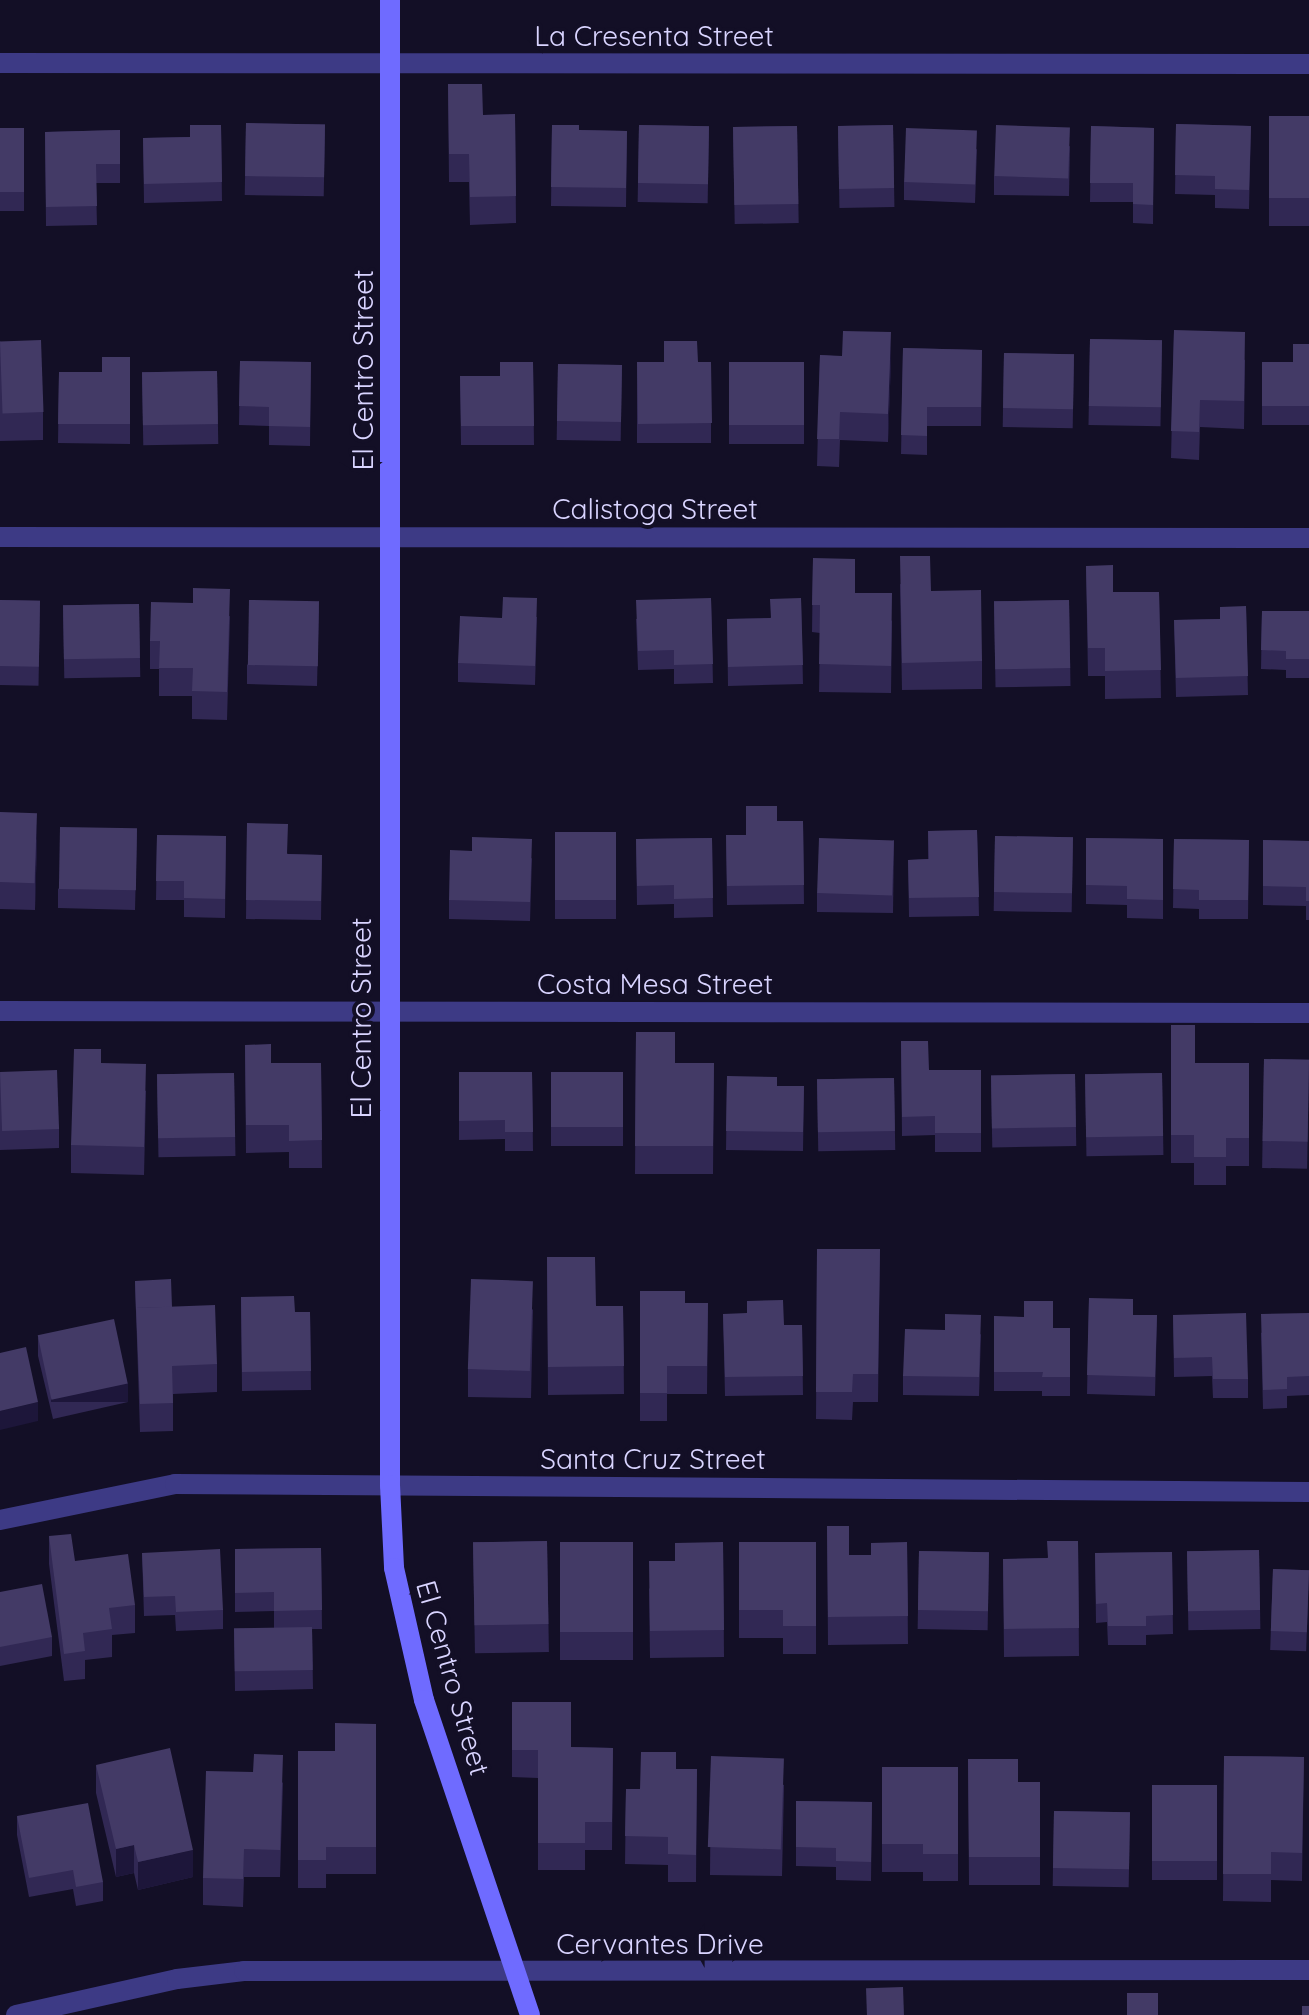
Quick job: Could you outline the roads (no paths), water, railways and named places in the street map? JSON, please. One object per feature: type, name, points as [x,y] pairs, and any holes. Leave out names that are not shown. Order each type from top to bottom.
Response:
[{"type":"street","name":"El Centro Street","points":[[390,0],[390,1485],[394,1568],[420,1685],[530,2015]]},
{"type":"street","name":"La Cresenta Street","points":[[0,63],[1309,64]]},
{"type":"street","name":"Calistoga Street","points":[[0,537],[1309,538]]},
{"type":"street","name":"Costa Mesa Street","points":[[0,1011],[1309,1013]]},
{"type":"street","name":"Santa Cruz Street","points":[[0,1520],[175,1484],[1309,1492]]},
{"type":"street","name":"Cervantes Drive","points":[[16,2015],[177,1979],[244,1971],[1309,1970]]}]
